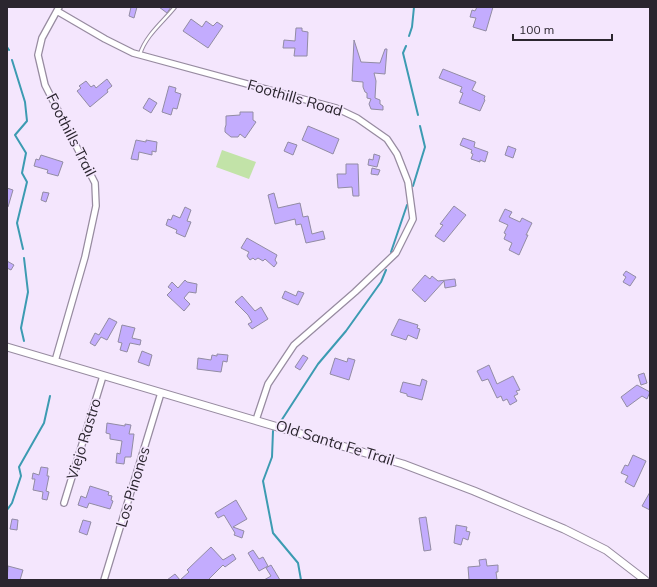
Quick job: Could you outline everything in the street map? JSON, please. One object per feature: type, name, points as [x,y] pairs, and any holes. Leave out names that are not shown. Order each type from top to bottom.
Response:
[{"type":"street","name":"Foothills Road","points":[[58,9],[104,39],[133,53],[336,108],[357,118],[387,139],[398,154],[408,182],[412,219],[396,253],[355,292],[294,345],[268,384],[256,420]]},
{"type":"street","name":"Foothills Trail","points":[[55,361],[85,258],[96,206],[95,183],[45,85],[38,55],[42,38],[58,9]]},
{"type":"street","name":"Old Santa Fe Trail","points":[[7,347],[403,464],[503,503],[564,529],[593,543],[619,559],[645,580]]},
{"type":"street","name":"Viejo Rastro","points":[[64,503],[103,376]]},
{"type":"street","name":"Los Pinones","points":[[104,580],[161,393]]},
{"type":"lane","points":[[140,55],[142,48],[148,39],[175,7]]},
{"type":"green space","points":[[222,150],[256,162],[249,179],[216,167]]},
{"type":"building","points":[[131,7],[137,7],[134,18],[129,16]]},
{"type":"building","points":[[159,7],[171,7],[167,13]]},
{"type":"building","points":[[477,7],[493,7],[486,31],[473,27],[476,18],[470,17],[472,10],[475,11]]},
{"type":"building","points":[[191,19],[202,27],[206,21],[213,26],[217,22],[223,26],[208,48],[183,31]]},
{"type":"building","points":[[296,28],[302,28],[302,31],[308,32],[307,56],[294,56],[295,48],[283,48],[284,40],[295,41]]},
{"type":"building","points":[[354,40],[361,62],[380,63],[385,49],[387,49],[385,74],[374,73],[376,81],[375,98],[380,100],[383,110],[371,109],[369,104],[371,99],[367,98],[367,93],[363,87],[363,82],[352,81]]},
{"type":"building","points":[[443,69],[476,82],[472,90],[485,96],[485,100],[480,111],[459,103],[463,93],[460,92],[462,87],[439,78]]},
{"type":"building","points":[[107,79],[112,86],[107,90],[108,92],[90,107],[77,91],[81,88],[79,86],[86,81],[91,87],[94,85],[96,88]]},
{"type":"building","points":[[169,86],[176,88],[175,92],[181,94],[177,109],[173,108],[171,115],[162,112]]},
{"type":"building","points":[[149,98],[157,103],[151,113],[143,108]]},
{"type":"building","points":[[240,112],[253,112],[253,120],[256,122],[245,138],[240,134],[238,137],[231,137],[225,132],[226,116],[240,115]]},
{"type":"building","points":[[308,126],[339,139],[333,154],[302,140]]},
{"type":"building","points":[[463,138],[475,142],[474,147],[488,152],[485,162],[471,159],[473,154],[471,153],[472,150],[460,145]]},
{"type":"building","points":[[136,140],[157,142],[156,152],[152,151],[152,155],[139,152],[138,160],[131,159]]},
{"type":"building","points":[[288,142],[297,145],[293,155],[284,151]]},
{"type":"building","points":[[508,146],[516,149],[513,158],[505,155]]},
{"type":"building","points":[[374,154],[380,156],[377,167],[368,165],[369,159],[373,160]]},
{"type":"building","points":[[41,155],[63,162],[58,176],[47,173],[48,170],[34,166],[36,159],[39,160]]},
{"type":"building","points":[[346,164],[358,164],[359,196],[353,196],[352,187],[338,188],[337,174],[346,174]]},
{"type":"building","points":[[372,168],[380,170],[378,175],[371,174]]},
{"type":"building","points":[[7,188],[13,190],[8,207],[7,207]]},
{"type":"building","points":[[43,192],[49,193],[46,202],[41,200]]},
{"type":"building","points":[[274,193],[278,208],[300,203],[303,217],[308,216],[312,234],[323,231],[325,239],[306,243],[301,224],[296,225],[295,219],[275,224],[268,195]]},
{"type":"building","points":[[454,206],[466,215],[444,242],[435,236],[443,225],[440,224]]},
{"type":"building","points":[[185,207],[191,210],[187,221],[191,222],[185,237],[176,233],[177,230],[166,225],[168,219],[171,220],[173,215],[180,218]]},
{"type":"building","points":[[505,209],[512,212],[509,217],[520,222],[522,218],[532,223],[519,255],[509,250],[512,243],[504,239],[506,234],[504,233],[508,225],[499,221]]},
{"type":"building","points":[[247,238],[277,255],[275,260],[277,263],[274,267],[265,259],[263,261],[258,258],[255,260],[253,258],[250,260],[247,256],[249,252],[241,248]]},
{"type":"building","points":[[7,261],[14,265],[11,270],[7,268]]},
{"type":"building","points":[[626,271],[636,277],[630,286],[623,282],[626,277],[623,275]]},
{"type":"building","points":[[425,275],[430,279],[432,276],[438,281],[455,279],[456,286],[445,288],[444,281],[425,302],[412,290]]},
{"type":"building","points":[[185,280],[187,282],[197,284],[196,293],[189,292],[184,298],[190,304],[184,311],[167,295],[172,290],[168,287],[172,282],[178,288]]},
{"type":"building","points":[[285,291],[296,296],[298,291],[304,293],[298,305],[282,298]]},
{"type":"building","points":[[242,296],[255,311],[261,307],[268,319],[252,329],[248,324],[252,322],[248,315],[235,302]]},
{"type":"building","points":[[109,318],[117,322],[107,340],[101,337],[95,346],[90,343],[95,333],[99,335]]},
{"type":"building","points":[[399,319],[418,325],[417,328],[420,329],[417,339],[408,335],[406,340],[391,335]]},
{"type":"building","points":[[122,325],[135,328],[132,338],[141,340],[140,345],[130,343],[127,352],[120,350],[122,343],[118,342]]},
{"type":"building","points":[[142,351],[152,355],[149,366],[138,362]]},
{"type":"building","points":[[217,354],[228,355],[227,362],[223,361],[221,372],[197,369],[198,358],[211,360],[212,355],[217,356]]},
{"type":"building","points":[[303,355],[308,358],[300,370],[295,367]]},
{"type":"building","points":[[335,358],[347,362],[348,358],[355,360],[349,380],[330,374]]},
{"type":"building","points":[[489,365],[497,384],[513,376],[520,390],[516,391],[518,394],[514,396],[517,401],[510,405],[507,399],[503,401],[501,396],[497,398],[488,379],[482,381],[477,371]]},
{"type":"building","points":[[644,373],[647,383],[641,385],[638,375]]},
{"type":"building","points":[[422,379],[427,381],[422,400],[407,396],[407,394],[400,392],[403,382],[420,386]]},
{"type":"building","points":[[637,385],[650,392],[647,399],[642,396],[627,407],[621,397]]},
{"type":"building","points":[[107,423],[125,426],[125,424],[131,425],[129,434],[134,434],[131,457],[125,457],[124,464],[116,463],[117,453],[120,454],[122,441],[110,439],[110,434],[106,433]]},
{"type":"building","points":[[633,455],[646,461],[634,487],[625,482],[628,476],[621,473],[625,465],[628,466]]},
{"type":"building","points":[[41,467],[48,468],[47,476],[49,476],[46,491],[49,492],[47,500],[42,499],[43,492],[33,490],[35,479],[32,479],[33,473],[39,475]]},
{"type":"building","points":[[90,486],[109,492],[108,495],[112,496],[111,500],[113,501],[110,509],[89,503],[87,508],[78,505],[81,496],[86,498]]},
{"type":"building","points":[[650,492],[650,510],[642,506]]},
{"type":"building","points":[[236,500],[247,519],[233,527],[244,531],[242,538],[234,535],[235,533],[224,515],[218,518],[215,513]]},
{"type":"building","points":[[426,517],[431,550],[424,551],[419,518]]},
{"type":"building","points":[[12,519],[18,520],[17,530],[10,529]]},
{"type":"building","points":[[83,520],[91,522],[87,535],[79,532]]},
{"type":"building","points":[[456,525],[467,527],[466,531],[470,532],[468,540],[463,538],[461,545],[454,543]]},
{"type":"building","points":[[211,547],[223,560],[233,554],[236,559],[225,567],[223,565],[208,580],[180,580],[189,572],[187,570]]},
{"type":"building","points":[[253,550],[259,559],[263,557],[268,566],[259,571],[248,553]]},
{"type":"building","points":[[486,559],[487,566],[498,565],[498,572],[496,572],[497,580],[469,580],[468,567],[480,566],[479,560]]},
{"type":"building","points":[[271,565],[280,580],[264,580],[271,576],[266,568]]},
{"type":"building","points":[[8,566],[23,570],[20,580],[7,580]]},
{"type":"building","points":[[175,574],[180,580],[167,580]]},
{"type":"waterway","points":[[409,36],[412,27],[414,7]]},
{"type":"waterway","points":[[406,46],[403,53],[418,115]]},
{"type":"waterway","points":[[12,60],[25,102],[27,121],[15,135],[26,153],[22,173],[27,182],[17,223],[23,249]]},
{"type":"waterway","points":[[413,186],[425,147],[420,126]]},
{"type":"waterway","points":[[391,252],[407,205]]},
{"type":"waterway","points":[[24,258],[28,292],[21,328],[24,341]]},
{"type":"waterway","points":[[281,421],[318,364],[346,331],[381,282],[386,270]]},
{"type":"waterway","points":[[7,510],[12,503],[21,476],[19,467],[44,423],[50,396]]},
{"type":"waterway","points":[[273,431],[272,457],[263,481],[273,533],[298,563],[301,580]]}]
